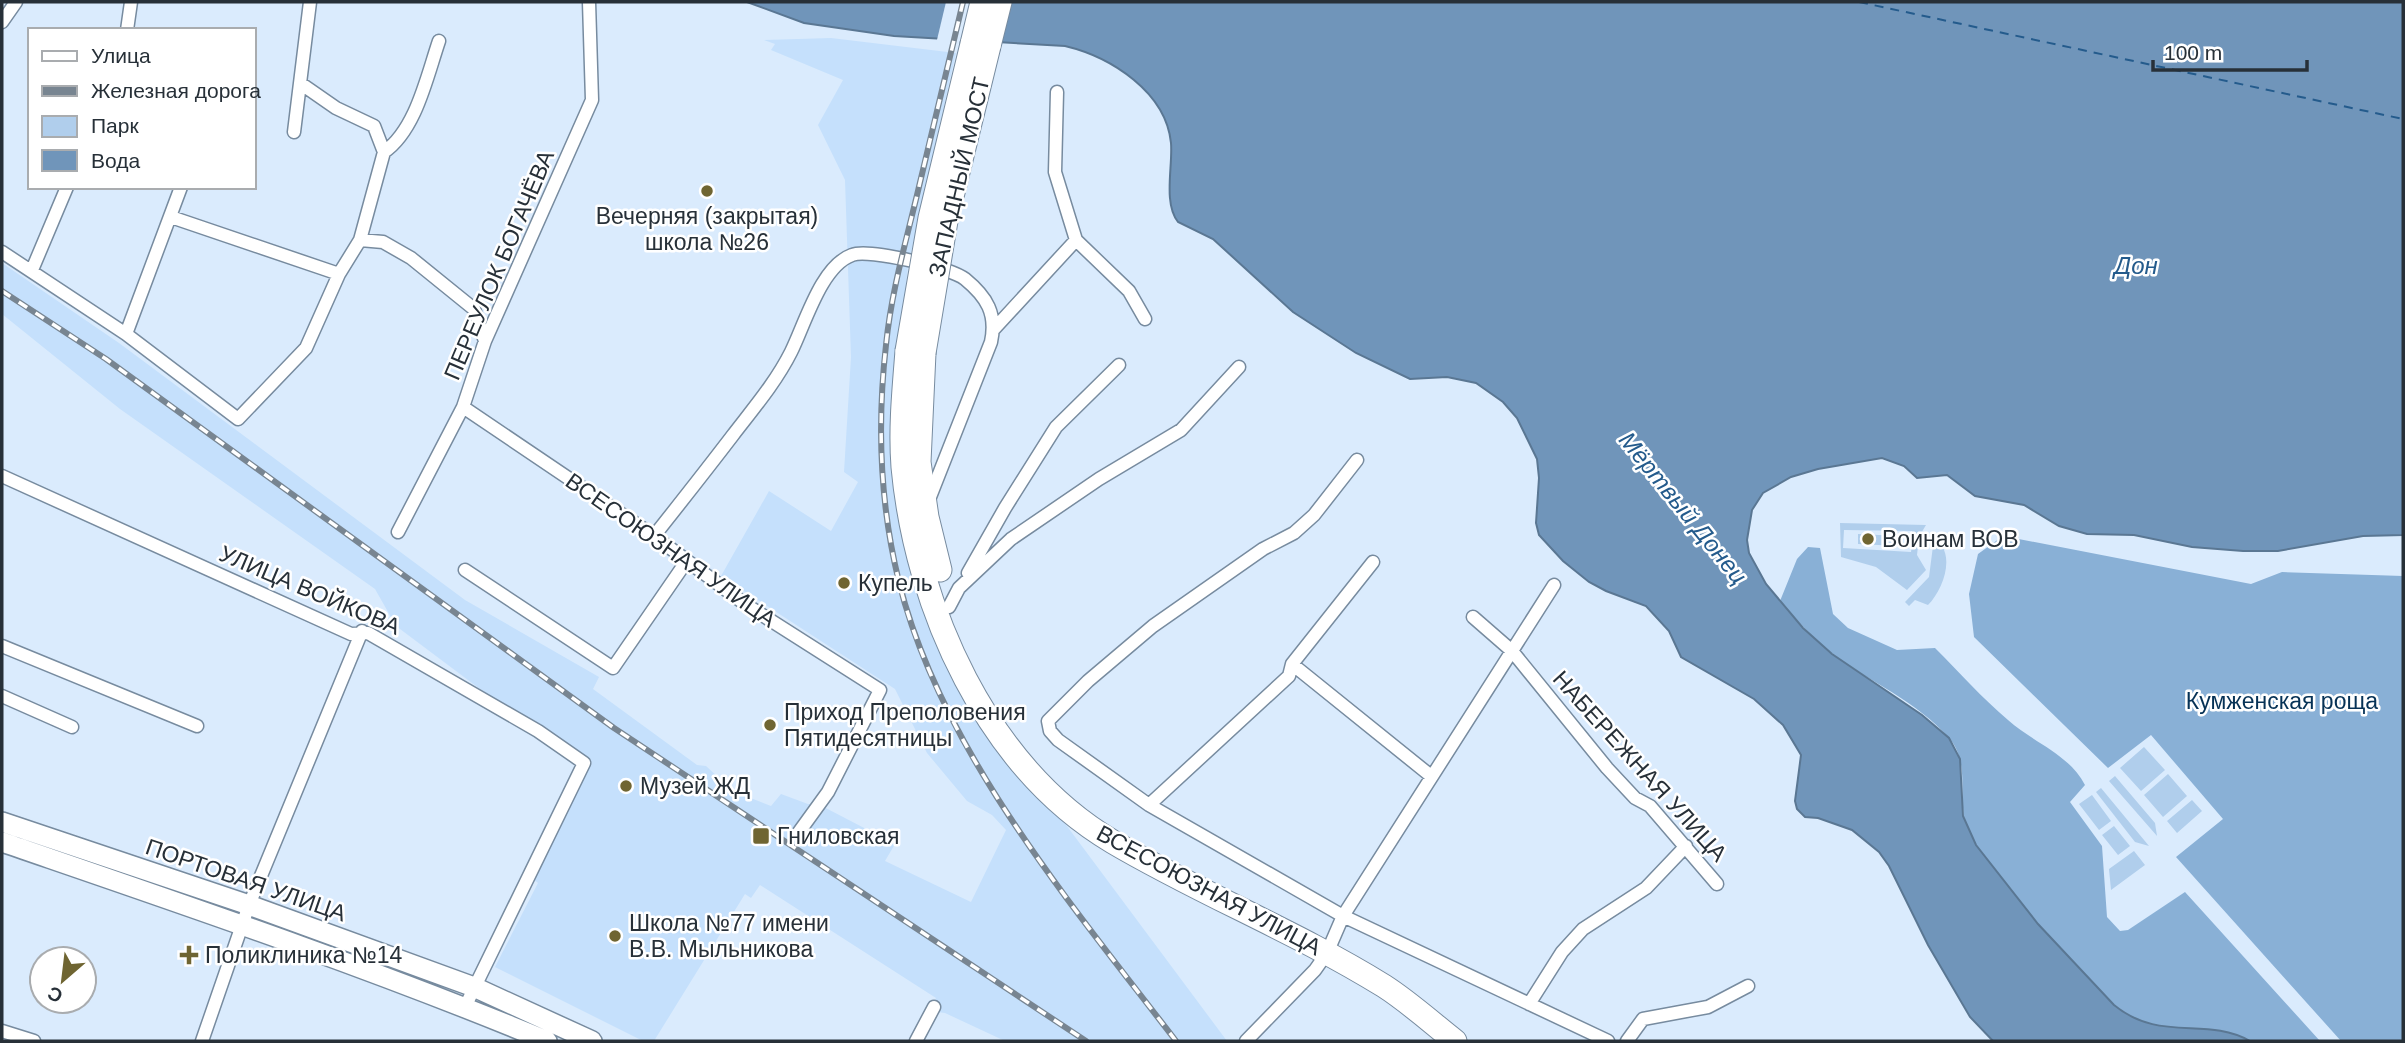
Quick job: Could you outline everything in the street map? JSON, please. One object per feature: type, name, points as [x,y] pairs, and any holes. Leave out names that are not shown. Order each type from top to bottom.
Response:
[{"type":"highway","name":"ЗАПАДНЫЙ МОСТ","points":[[916,352],[930,218],[982,2]]},
{"type":"highway","name":"ЗАПАДНЫЙ МОСТ","points":[[916,352],[1000,2]]},
{"type":"highway","name":"ВСЕСОЮЗНАЯ УЛИЦА","points":[[916,352],[902,407],[935,610],[962,671],[1013,751],[1047,792],[1112,842],[1393,978],[1474,1041]]},
{"type":"highway","name":"ВСЕСОЮЗНАЯ УЛИЦА","points":[[918,499],[954,598],[972,664],[1024,743],[1055,781],[1117,828],[1329,947],[1455,1041]]},
{"type":"main road","name":"ПОРТОВАЯ УЛИЦА","points":[[2,822],[248,905],[474,987],[592,1041]]},
{"type":"main road","name":"ПОРТОВАЯ УЛИЦА","points":[[2,842],[241,924],[465,1007],[547,1041]]},
{"type":"street","points":[[2,22],[16,2]]},
{"type":"street","points":[[127,28],[131,2]]},
{"type":"street","points":[[294,132],[310,2]]},
{"type":"street","name":"ПЕРЕУЛОК БОГАЧЁВА","points":[[398,532],[463,407],[485,341],[592,100],[589,2]]},
{"type":"street","points":[[384,152],[397,142],[420,96],[439,41]]},
{"type":"street","points":[[2,252],[126,334],[238,419],[306,348],[339,274],[360,240],[384,152],[374,126],[336,108],[300,83]]},
{"type":"street","points":[[1057,92],[1055,172],[1076,240],[1129,291],[1144,319]]},
{"type":"street","points":[[32,270],[66,189]]},
{"type":"street","points":[[126,334],[180,189]]},
{"type":"street","points":[[171,217],[339,274]]},
{"type":"street","points":[[360,240],[383,242],[411,258],[474,309],[485,341]]},
{"type":"street","points":[[918,499],[994,329],[1076,240]]},
{"type":"street","points":[[654,536],[761,400],[789,355],[825,278],[839,263],[853,254],[884,254],[961,276],[985,296],[993,314],[994,329]]},
{"type":"street","points":[[954,598],[1005,508],[1056,427],[1119,365]]},
{"type":"street","points":[[954,598],[1011,539],[1099,479],[1181,430],[1239,367]]},
{"type":"street","name":"ВСЕСОЮЗНАЯ УЛИЦА","points":[[463,407],[654,536],[744,604],[880,690],[828,792],[799,832]]},
{"type":"street","points":[[1357,460],[1314,514],[1294,533],[1264,549],[1153,626],[1088,681],[1048,721],[1049,731],[1149,805],[1343,916],[1608,1041]]},
{"type":"street","name":"УЛИЦА ВОЙКОВА","points":[[2,476],[351,634],[362,631],[538,731],[584,763],[474,987]]},
{"type":"street","points":[[465,569],[613,668],[686,562]]},
{"type":"street","points":[[1149,805],[1289,676],[1292,664],[1373,562]]},
{"type":"street","points":[[1246,1041],[1315,970],[1343,916],[1554,585]]},
{"type":"street","name":"НАБЕРЕЖНАЯ УЛИЦА","points":[[1473,617],[1512,651],[1607,768],[1635,798],[1650,806],[1717,884]]},
{"type":"street","points":[[202,1041],[248,905],[362,631]]},
{"type":"street","points":[[2,646],[197,726]]},
{"type":"street","points":[[1292,664],[1333,694],[1432,776]]},
{"type":"street","points":[[2,696],[72,727]]},
{"type":"street","points":[[1529,1004],[1562,952],[1583,929],[1646,888],[1686,846]]},
{"type":"street","points":[[1627,1041],[1643,1019],[1708,1007],[1748,986]]},
{"type":"street","points":[[465,1007],[474,987]]},
{"type":"street","points":[[916,1041],[934,1007]]},
{"type":"street","points":[[2,1031],[34,1041]]},
{"type":"shaded area","points":[[831,38],[956,53],[908,266],[899,352],[934,624],[1055,810],[1227,1041],[1005,1041],[945,1013],[930,1011],[936,998],[760,885],[751,898],[745,894],[654,1041],[643,1041],[495,967],[538,883],[533,879],[578,784],[588,770],[396,626],[375,589],[120,409],[2,314],[2,263],[119,343],[465,600],[599,677],[593,689],[697,765],[706,766],[733,791],[771,806],[781,794],[808,804],[818,804],[895,844],[885,861],[971,902],[1006,830],[992,815],[967,801],[927,753],[895,689],[721,576],[769,491],[831,531],[858,482],[844,472],[851,357],[845,180],[818,125],[843,80],[771,50],[775,44],[764,40]]},
{"type":"green space","points":[[1840,523],[1926,525],[1920,535],[1912,535],[1912,531],[1844,530],[1843,548],[1911,552],[1912,545],[1918,546],[1917,555],[1926,570],[1907,590],[1876,567],[1841,557]]},
{"type":"green space","points":[[1858,534],[1900,536],[1899,546],[1858,544]]},
{"type":"green space","name":"Кумженская роща","points":[[2003,536],[2251,584],[2282,572],[2403,576],[2403,1041],[2341,1041],[2176,857],[2223,819],[2151,735],[2108,768],[1974,637],[1969,594],[1978,554]]},
{"type":"green space","points":[[1933,546],[1942,546],[1945,553],[1946,569],[1941,585],[1928,605],[1915,600],[1909,606],[1905,602],[1929,577]]},
{"type":"green space","points":[[1808,547],[1820,548],[1833,614],[1848,628],[1897,650],[1935,648],[1998,712],[2060,757],[2078,774],[2085,785],[2070,802],[2102,846],[2107,917],[2120,931],[2128,930],[2185,892],[2320,1041],[2250,1041],[2233,1034],[2155,1027],[2127,1016],[2114,1005],[2055,946],[1999,881],[1983,858],[1965,823],[1960,760],[1949,738],[1908,703],[1826,648],[1780,601],[1797,559]]},
{"type":"green space","points":[[2144,747],[2165,770],[2141,791],[2120,768]]},
{"type":"green space","points":[[2168,774],[2187,796],[2163,817],[2144,795]]},
{"type":"green space","points":[[2115,776],[2155,823],[2157,836],[2109,781]]},
{"type":"green space","points":[[2101,788],[2149,846],[2135,842],[2096,792]]},
{"type":"green space","points":[[2092,795],[2111,821],[2099,830],[2079,804]]},
{"type":"green space","points":[[2192,800],[2202,811],[2177,833],[2167,821]]},
{"type":"green space","points":[[2114,826],[2130,846],[2118,855],[2102,835]]},
{"type":"green space","points":[[2134,851],[2145,865],[2111,890],[2109,869]]},
{"type":"water","name":"Дон","points":[[747,2],[2403,2],[2403,535],[2363,536],[2278,551],[2243,551],[2192,547],[2134,535],[2087,534],[2059,526],[2024,505],[1975,496],[1947,475],[1917,478],[1904,466],[1882,458],[1818,469],[1791,477],[1763,493],[1752,510],[1747,540],[1749,553],[1766,584],[1803,628],[1832,654],[1922,715],[1949,738],[1960,759],[1963,816],[1976,845],[2038,924],[2114,1005],[2148,1023],[2217,1030],[2250,1041],[1993,1041],[1970,1017],[1879,852],[1852,830],[1818,818],[1805,817],[1797,809],[1795,801],[1801,755],[1783,725],[1754,699],[1681,657],[1669,631],[1646,606],[1589,582],[1563,561],[1539,535],[1536,523],[1539,478],[1537,459],[1517,418],[1503,402],[1476,383],[1447,377],[1410,379],[1356,353],[1293,312],[1213,239],[1178,222],[1171,205],[1171,143],[1167,125],[1159,108],[1147,93],[1117,68],[1083,51],[1065,46],[894,36],[804,23]]},
{"type":"pier","points":[[946,2],[1008,2],[998,45],[936,44]]},
{"type":"ferry route","points":[[1859,2],[2403,119]]},
{"type":"railway","points":[[963,2],[888,326],[881,434],[884,494],[893,553],[899,582],[919,645],[945,706],[978,766],[1054,881],[1176,1041]]},
{"type":"railway","points":[[2,291],[106,359],[614,728],[1086,1041]]},
{"type":"place","name":"Вечерняя (закрытая) школа №26","points":[[707,191]]},
{"type":"place","name":"Воинам ВОВ","points":[[1868,539]]},
{"type":"place","name":"Купель","points":[[844,583]]},
{"type":"place","name":"Приход Преполовения Пятидесятницы","points":[[770,725]]},
{"type":"place","name":"Музей ЖД","points":[[626,786]]},
{"type":"place","name":"Гниловская","points":[[761,836]]},
{"type":"place","name":"Школа №77 имени В.В. Мыльникова","points":[[615,936]]},
{"type":"place","name":"Поликлиника №14","points":[[189,955]]},
{"type":"water label","name":"Мёртвый Донец","points":[[1683,508]]}]
